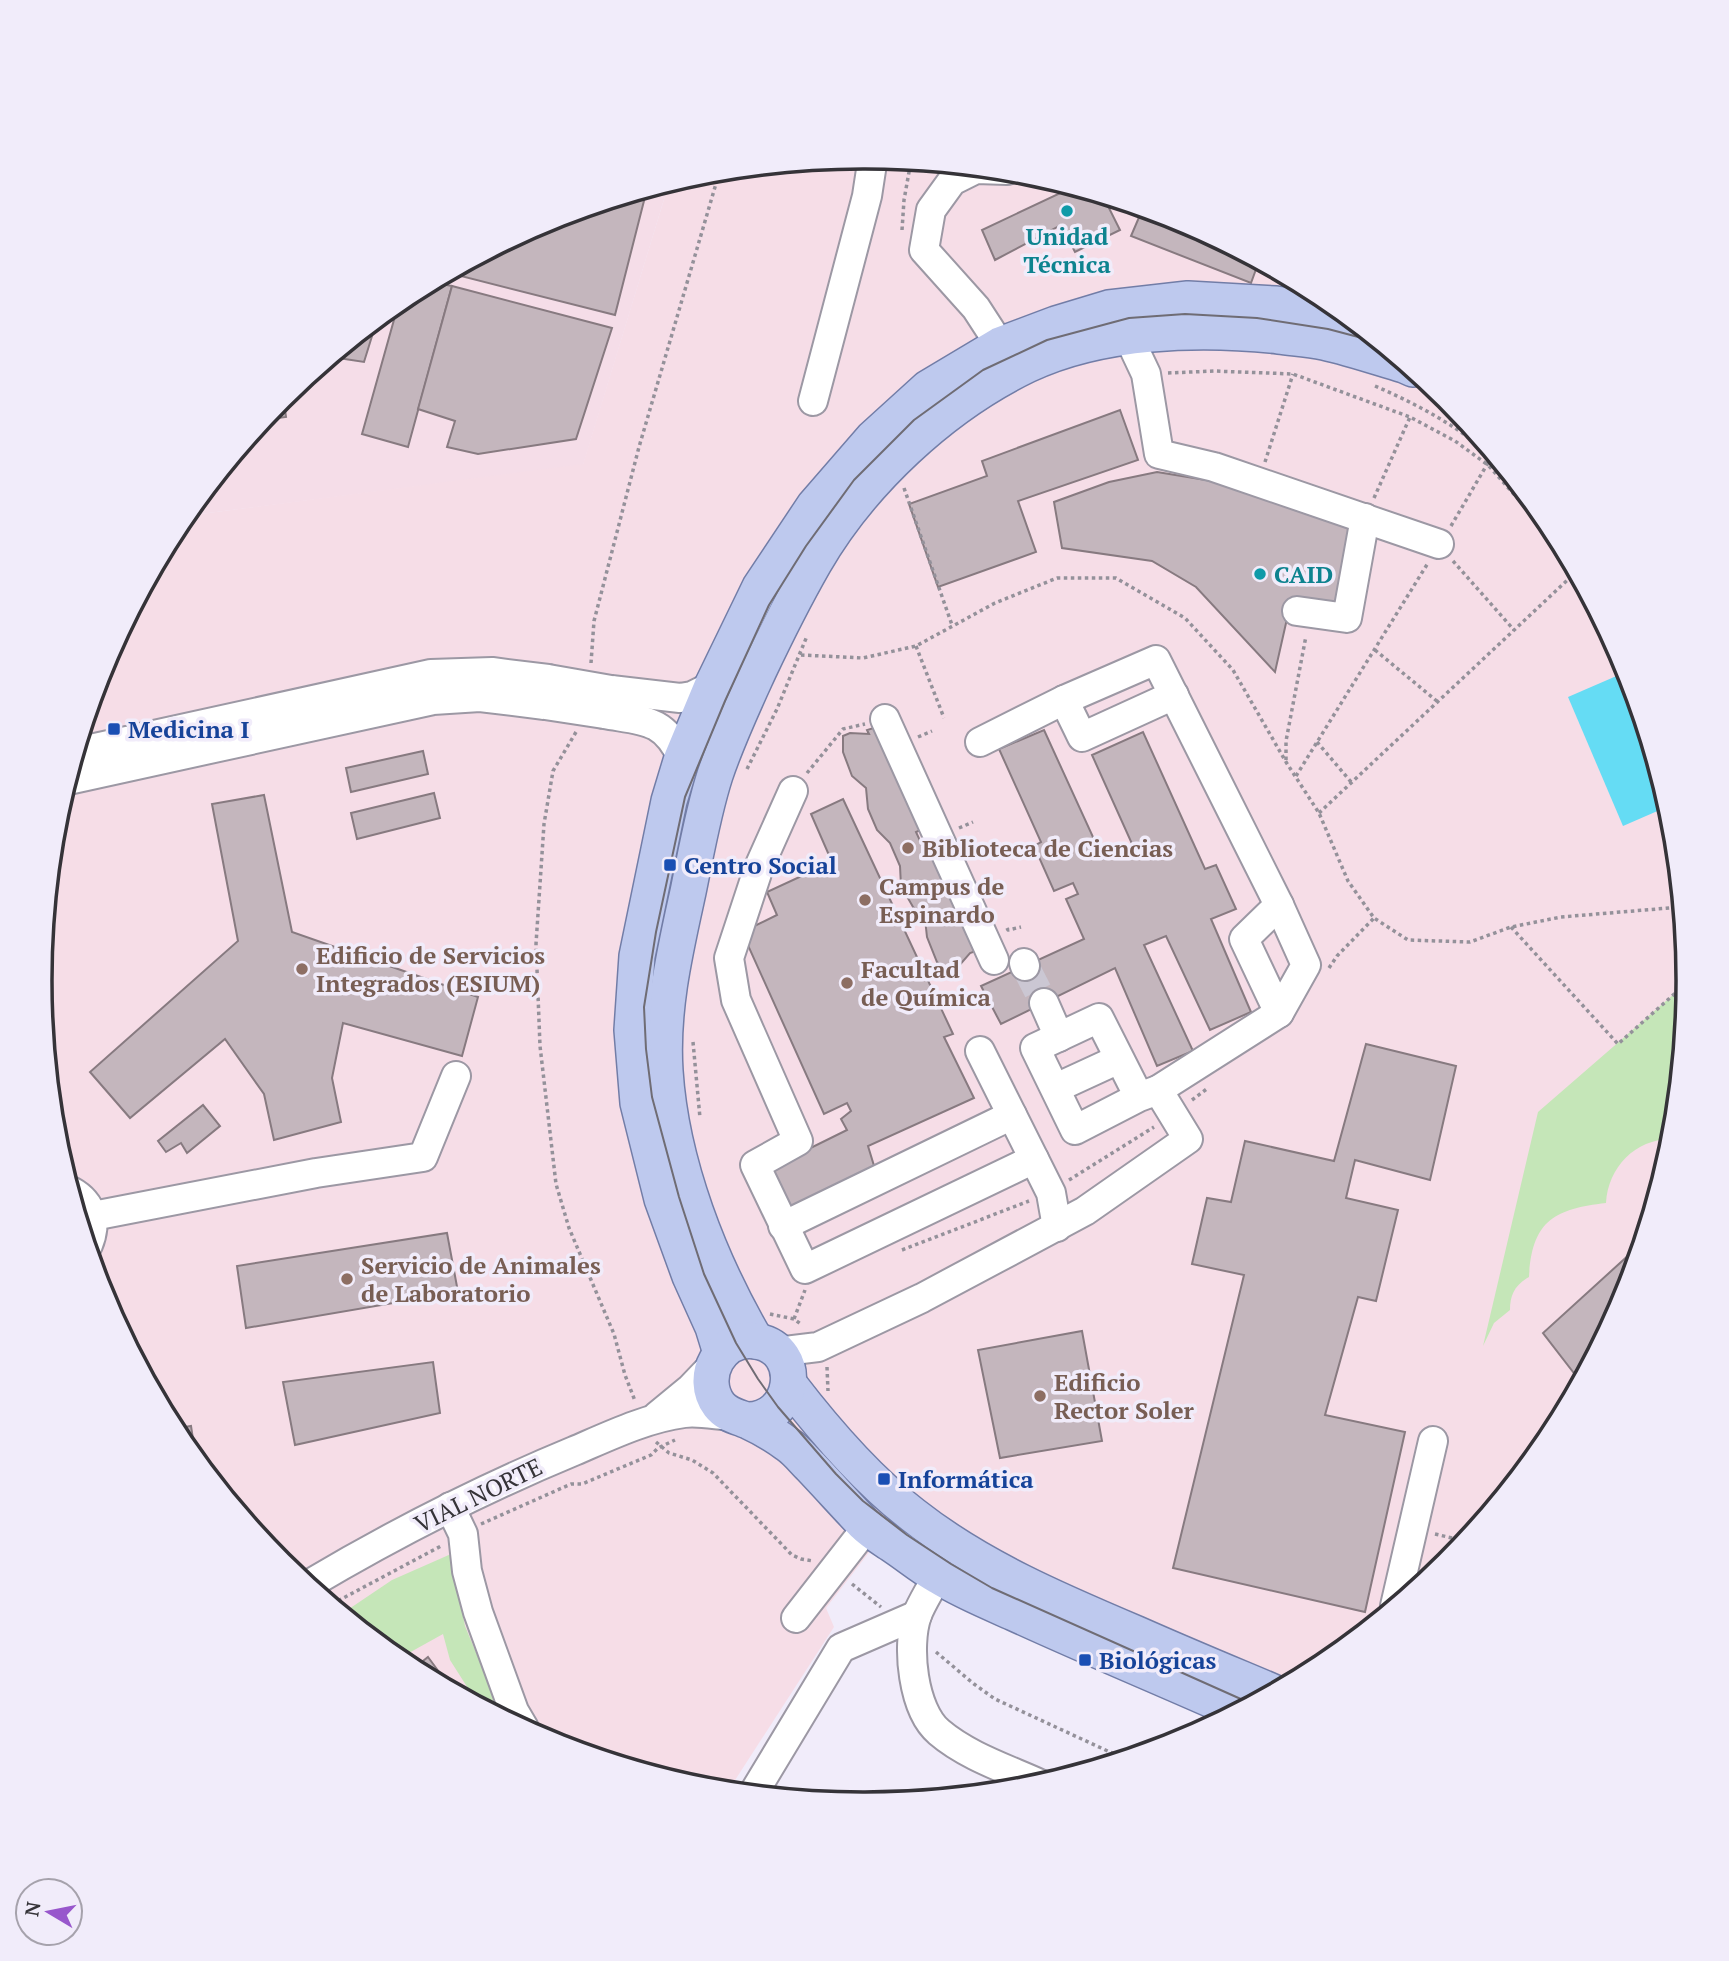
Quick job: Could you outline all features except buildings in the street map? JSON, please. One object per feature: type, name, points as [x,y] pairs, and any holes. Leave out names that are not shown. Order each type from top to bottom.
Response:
[{"type":"main road","points":[[1252,1694],[1060,1635],[937,1576],[867,1527],[788,1444],[720,1407],[710,1382],[717,1359],[713,1326],[690,1276],[662,1199],[638,1104],[632,1030],[637,956],[669,801],[682,758],[712,686],[760,587],[814,506],[873,438],[928,388],[1000,345],[1109,308],[1188,299],[1276,304],[1325,312]]},
{"type":"main road","points":[[1252,1694],[1006,1574],[954,1544],[912,1514],[872,1478],[815,1418],[717,1263],[695,1208],[677,1150],[665,1072],[666,1007],[673,960],[714,777],[733,726],[816,560],[859,499],[945,415],[1027,366],[1075,347],[1174,331],[1240,331],[1321,341],[1389,361]]},
{"type":"main road","points":[[717,1359],[736,1343],[778,1363]]},
{"type":"main road","points":[[738,1418],[760,1419],[783,1401],[778,1363]]},
{"type":"street","points":[[813,401],[867,196],[871,168]]},
{"type":"street","points":[[965,175],[952,181],[931,211],[924,250],[976,308],[1000,345]]},
{"type":"street","points":[[1129,338],[1146,374],[1159,454],[1214,467],[1440,544]]},
{"type":"street","points":[[1304,612],[1347,618],[1364,518]]},
{"type":"street","points":[[778,1363],[922,1298],[1056,1227],[1124,1185],[1188,1139],[1148,1093],[1119,1059],[1099,1018],[1035,1048],[1075,1130],[1148,1093],[1279,1013],[1306,965],[1279,905],[1156,660],[1064,700],[980,742]]},
{"type":"street","points":[[78,777],[431,674],[492,672],[546,692],[608,702],[680,698],[712,686]]},
{"type":"street","points":[[1064,700],[1082,737],[1174,695]]},
{"type":"street","points":[[608,702],[667,733],[682,758]]},
{"type":"street","points":[[886,719],[994,960]]},
{"type":"street","points":[[86,751],[222,733]]},
{"type":"street","points":[[793,791],[759,867],[729,958],[736,1000],[798,1141],[755,1165],[805,1269],[1034,1159]]},
{"type":"street","points":[[1279,905],[1244,939],[1279,1013]]},
{"type":"street","points":[[1044,1003],[1059,1037]]},
{"type":"street","points":[[980,1051],[1051,1193],[1056,1227]]},
{"type":"street","points":[[1056,1088],[1119,1059]]},
{"type":"street","points":[[93,1216],[316,1173],[423,1157],[456,1076]]},
{"type":"street","points":[[783,1226],[1012,1115]]},
{"type":"street","points":[[83,1199],[93,1216],[93,1232]]},
{"type":"street","name":"VIAL NORTE","points":[[654,1418],[691,1388],[717,1359]]},
{"type":"street","name":"VIAL NORTE","points":[[317,1580],[380,1542],[529,1469],[654,1418],[687,1412],[738,1418]]},
{"type":"street","points":[[1398,1592],[1433,1441]]},
{"type":"street","points":[[450,1507],[463,1534],[467,1571],[478,1612],[516,1714]]},
{"type":"street","points":[[796,1618],[867,1527]]},
{"type":"street","points":[[937,1576],[916,1624],[911,1655],[914,1680],[924,1710],[936,1730],[956,1745],[1024,1777]]},
{"type":"street","points":[[758,1786],[841,1648],[916,1624]]},
{"type":"path","points":[[1146,374],[1214,371],[1293,374],[1410,416],[1454,441],[1488,465],[1519,500]]},
{"type":"path","points":[[1259,482],[1293,374]]},
{"type":"path","points":[[1364,518],[1410,416]]},
{"type":"path","points":[[894,462],[952,625]]},
{"type":"path","points":[[1296,777],[1489,462]]},
{"type":"path","points":[[1440,544],[1514,630]]},
{"type":"path","points":[[1319,813],[1570,578]]},
{"type":"path","points":[[1286,762],[1286,741],[1304,612]]},
{"type":"path","points":[[916,646],[944,718]]},
{"type":"path","points":[[1375,650],[1438,702]]},
{"type":"path","points":[[793,791],[843,729],[886,719]]},
{"type":"path","points":[[1317,742],[1352,783]]},
{"type":"path","points":[[1560,917],[1673,908]]},
{"type":"path","points":[[1511,927],[1618,1044],[1676,993]]},
{"type":"path","points":[[340,1600],[492,1518],[571,1484],[582,1484],[651,1455],[658,1448],[681,1437]]},
{"type":"path","points":[[1413,1530],[1454,1539]]},
{"type":"path","points":[[916,1624],[974,1684],[995,1699],[1113,1753]]},
{"type":"shaded area","name":"Campus de Espinardo","points":[[864,168],[970,175],[1075,196],[1175,230],[1224,252],[1316,305],[1400,370],[1439,406],[1475,445],[1540,529],[1593,621],[1615,670],[1649,770],[1670,875],[1675,927],[1675,1034],[1670,1086],[1649,1191],[1633,1242],[1615,1291],[1568,1387],[1509,1475],[1475,1516],[1439,1555],[1359,1625],[1316,1656],[1228,1707],[881,1537],[826,1608],[834,1627],[734,1782],[654,1765],[603,1749],[554,1731],[458,1684],[370,1625],[329,1591],[290,1555],[220,1475],[189,1432],[136,1340],[114,1291],[80,1191],[59,1086],[52,980],[59,875],[80,770],[114,670],[136,621],[161,574],[200,514],[583,464],[666,193],[759,175],[811,170]]},
{"type":"shaded area","points":[[666,193],[583,465],[200,514],[254,445],[290,406],[370,336],[413,305],[505,252],[554,230]]},
{"type":"green space","points":[[1676,992],[1670,1086],[1661,1140],[1636,1149],[1626,1157],[1612,1178],[1606,1203],[1572,1209],[1549,1221],[1535,1243],[1529,1277],[1514,1291],[1510,1310],[1494,1323],[1483,1346],[1538,1112]]},
{"type":"green space","points":[[451,1554],[465,1626],[498,1705],[469,1690],[450,1660],[443,1634],[409,1653],[350,1608],[392,1580]]},
{"type":"water","points":[[1617,676],[1649,770],[1658,811],[1623,826],[1568,697]]},
{"type":"tunnel","points":[[1025,966],[1044,1003]]},
{"type":"tram line","points":[[1242,1699],[992,1588],[951,1564],[863,1501],[778,1407],[736,1343],[704,1274],[679,1197],[652,1097],[644,1007],[656,932],[685,797],[769,605],[806,546],[854,480],[914,420],[983,370],[1047,340],[1129,318],[1185,314],[1257,318],[1328,329],[1361,338]]},
{"type":"place","name":"Unidad Técnica","points":[[1067,211]]},
{"type":"place","name":"CAID","points":[[1260,574]]},
{"type":"place","name":"Medicina I","points":[[114,729]]},
{"type":"place","name":"Biblioteca de Ciencias","points":[[908,848]]},
{"type":"place","name":"Centro Social","points":[[670,865]]},
{"type":"place","name":"Campus de Espinardo","points":[[865,900]]},
{"type":"place","name":"Edificio de Servicios Integrados (ESIUM)","points":[[302,969]]},
{"type":"place","name":"Facultad de Química","points":[[847,983]]},
{"type":"place","name":"Servicio de Animales de Laboratorio","points":[[347,1279]]},
{"type":"place","name":"Edificio Rector Soler","points":[[1040,1396]]},
{"type":"place","name":"Informática","points":[[884,1479]]},
{"type":"place","name":"Biológicas","points":[[1085,1660]]}]
